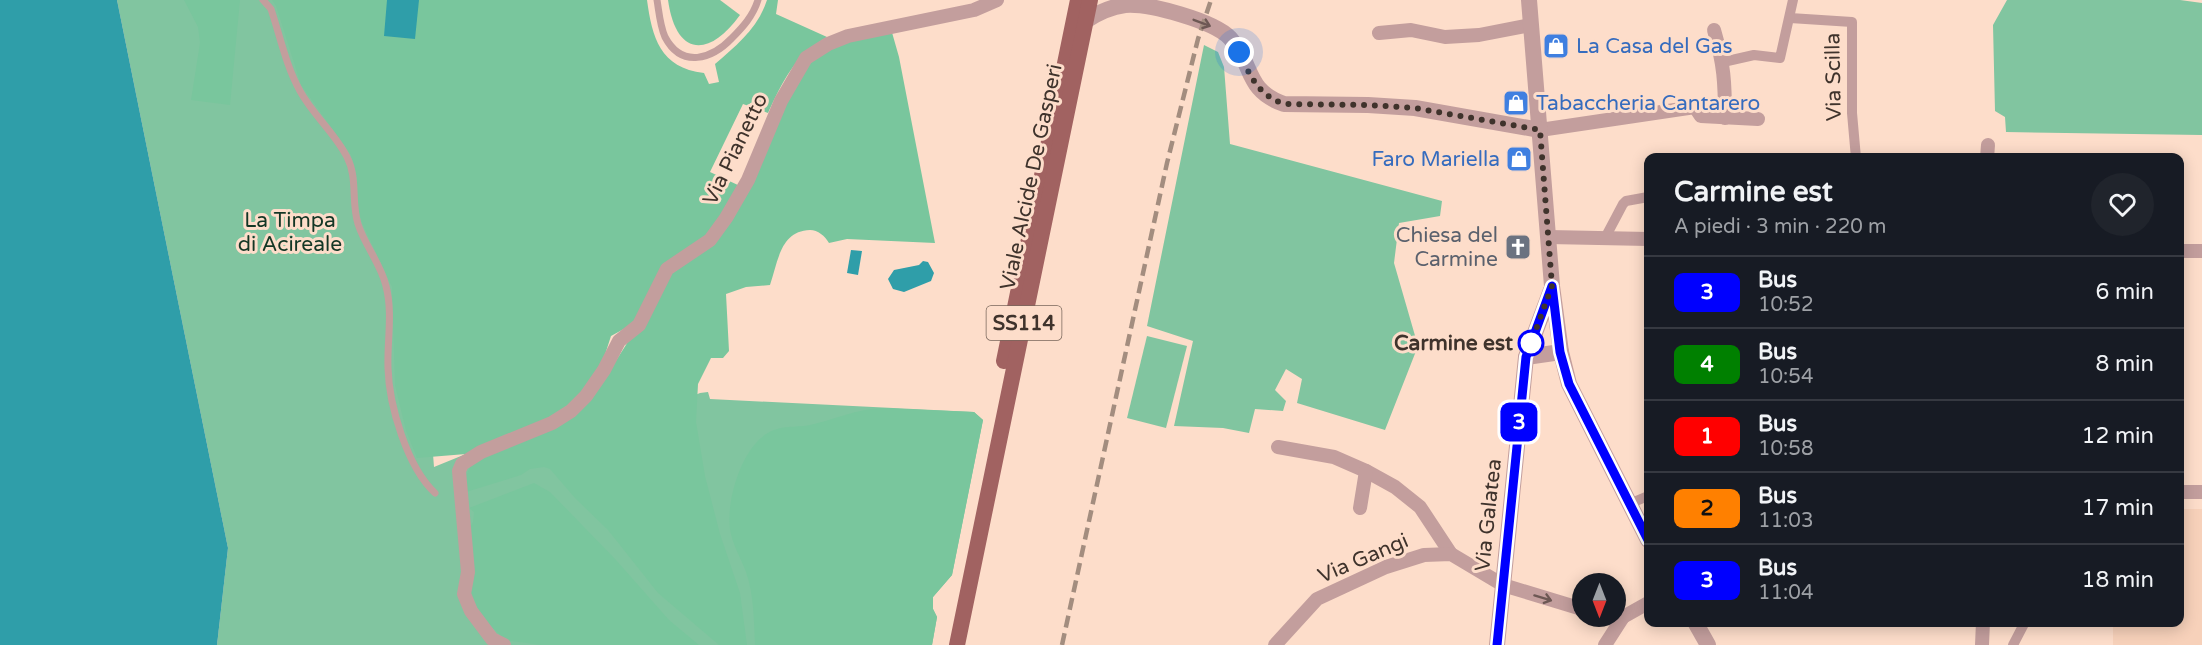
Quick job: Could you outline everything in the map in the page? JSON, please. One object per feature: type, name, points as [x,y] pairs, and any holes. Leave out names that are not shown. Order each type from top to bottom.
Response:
[{"type":"main road","name":"Viale Alcide De Gasperi","points":[[945,645],[1078,0]]},
{"type":"main road","name":"Viale Alcide De Gasperi","points":[[957,645],[1090,0]]},
{"type":"street","name":"Via Pianetto","points":[[504,645],[492,639],[471,611],[464,594],[468,572],[459,471],[462,464],[481,452],[552,423],[571,411],[586,396],[620,341],[639,325],[668,269],[710,240],[726,218],[748,180],[781,101],[806,58],[828,44],[848,36],[974,10],[997,0]]},
{"type":"street","points":[[1529,0],[1552,286],[1560,352],[1569,384],[1644,532]]},
{"type":"street","points":[[1723,62],[1754,55],[1780,58],[1793,0]]},
{"type":"street","points":[[1087,20],[1109,8],[1144,2],[1168,5],[1220,30],[1231,39],[1258,89],[1272,100],[1284,104],[1415,108],[1540,130],[1695,108],[1701,116],[1758,119]]},
{"type":"street","name":"Via Scilla","points":[[1790,18],[1852,22],[1852,104],[1856,153]]},
{"type":"street","points":[[1379,33],[1411,30],[1445,37],[1479,35],[1531,25]]},
{"type":"street","points":[[1714,30],[1723,62],[1725,118]]},
{"type":"street","points":[[1605,237],[1623,204],[1626,201],[1644,198]]},
{"type":"street","points":[[1549,237],[1644,238]]},
{"type":"street","points":[[2184,251],[2202,251]]},
{"type":"street","name":"Via Galatea","points":[[1497,645],[1526,357],[1552,286]]},
{"type":"street","points":[[1526,357],[1560,352]]},
{"type":"street","name":"Via Gangi","points":[[1278,447],[1334,458],[1366,471],[1395,487],[1420,507],[1450,554],[1503,585],[1572,606]]},
{"type":"street","points":[[1360,508],[1366,471]]},
{"type":"street","points":[[2184,492],[2202,492]]},
{"type":"street","points":[[1629,504],[1644,498]]},
{"type":"street","name":"Via Gangi","points":[[1275,645],[1317,599],[1386,567],[1424,555],[1450,554]]},
{"type":"street","points":[[1626,615],[1644,605]]},
{"type":"street","points":[[1605,645],[1617,627]]},
{"type":"street","points":[[1698,627],[1708,645]]},
{"type":"street","points":[[1982,645],[1983,627]]},
{"type":"street","points":[[2013,645],[2022,627]]},
{"type":"lane","points":[[263,0],[271,9],[301,93],[339,145],[351,166],[358,226],[387,287],[390,316],[388,369],[393,406],[400,432],[421,476],[435,493]]},
{"type":"lane","points":[[657,0],[665,38],[685,56],[697,59],[722,49],[746,24],[758,0]]},
{"type":"shaded area","points":[[2184,509],[2202,509],[2202,645],[2113,645],[2113,627],[2184,627]]},
{"type":"green space","name":"La Timpa di Acireale","points":[[117,0],[349,0],[413,199],[434,467],[571,411],[583,442],[700,393],[708,392],[710,399],[974,412],[983,420],[952,575],[933,597],[933,609],[937,617],[932,645],[217,645],[228,548]]},
{"type":"green space","points":[[184,0],[240,0],[230,105],[191,100],[200,43],[198,27]]},
{"type":"green space","points":[[272,0],[647,0],[652,26],[661,48],[677,65],[704,73],[709,84],[719,82],[715,64],[752,28],[767,0],[778,0],[776,14],[827,37],[806,52],[791,70],[768,113],[743,104],[710,172],[740,186],[705,238],[691,250],[633,324],[611,336],[600,370],[581,394],[551,420],[466,454],[417,458],[406,431],[395,385],[392,287],[358,210],[357,178],[351,155],[301,85],[276,6]]},
{"type":"green space","points":[[668,0],[720,0],[740,15],[717,39],[706,44],[695,45],[686,41],[678,32],[672,19]]},
{"type":"green space","points":[[2007,0],[2180,0],[2202,3],[2202,135],[2006,132],[2005,117],[1995,111],[1993,25]]},
{"type":"green space","points":[[891,29],[899,57],[935,243],[847,239],[829,243],[816,231],[800,232],[792,236],[782,249],[770,285],[746,287],[726,294],[729,351],[723,358],[711,358],[698,384],[696,422],[705,476],[720,534],[740,593],[747,645],[719,645],[658,593],[608,530],[575,498],[550,469],[544,467],[530,469],[521,475],[466,492],[465,478],[471,465],[591,400],[671,274],[714,243],[810,60],[829,46]]},
{"type":"green space","points":[[1204,45],[1218,52],[1224,67],[1230,144],[1442,201],[1440,216],[1399,223],[1394,263],[1418,346],[1385,430],[1297,403],[1302,379],[1286,369],[1275,390],[1286,401],[1283,411],[1255,409],[1249,433],[1223,428],[1174,426],[1193,341],[1147,326]]},
{"type":"green space","points":[[1147,336],[1187,346],[1166,428],[1127,418]]},
{"type":"green space","points":[[881,408],[974,412],[983,420],[952,575],[933,597],[933,609],[937,617],[932,645],[755,645],[751,590],[731,535],[729,517],[734,487],[745,458],[763,436],[774,430],[809,425],[855,412]]},
{"type":"green space","points":[[534,483],[550,492],[616,560],[669,620],[699,645],[541,645],[505,640],[477,612],[468,596],[470,527],[474,512],[469,508]]},
{"type":"water","points":[[0,0],[117,0],[228,548],[217,645],[0,645]]},
{"type":"water","points":[[387,0],[419,0],[415,39],[384,36]]},
{"type":"water","points":[[851,250],[862,251],[858,275],[847,273]]},
{"type":"water","points":[[923,261],[928,262],[934,273],[931,281],[904,292],[893,289],[888,279],[894,270],[919,265]]},
{"type":"railway","points":[[1062,645],[1167,163],[1198,39],[1211,0]]},
{"type":"bus line","name":"3","points":[[1497,645],[1526,357],[1552,286],[1560,352],[1569,384],[1644,532]]},
{"type":"place","name":"La Casa del Gas","points":[[1556,46]]},
{"type":"place","name":"Tabaccheria Cantarero","points":[[1516,103]]},
{"type":"place","name":"Faro Mariella","points":[[1519,159]]},
{"type":"place","name":"Chiesa del Carmine","points":[[1518,247]]},
{"type":"place","name":"Carmine est","points":[[1531,343]]},
{"type":"route","points":[[1239,52],[1258,89],[1272,100],[1284,104],[1415,108],[1540,130],[1552,286],[1531,343]]}]
